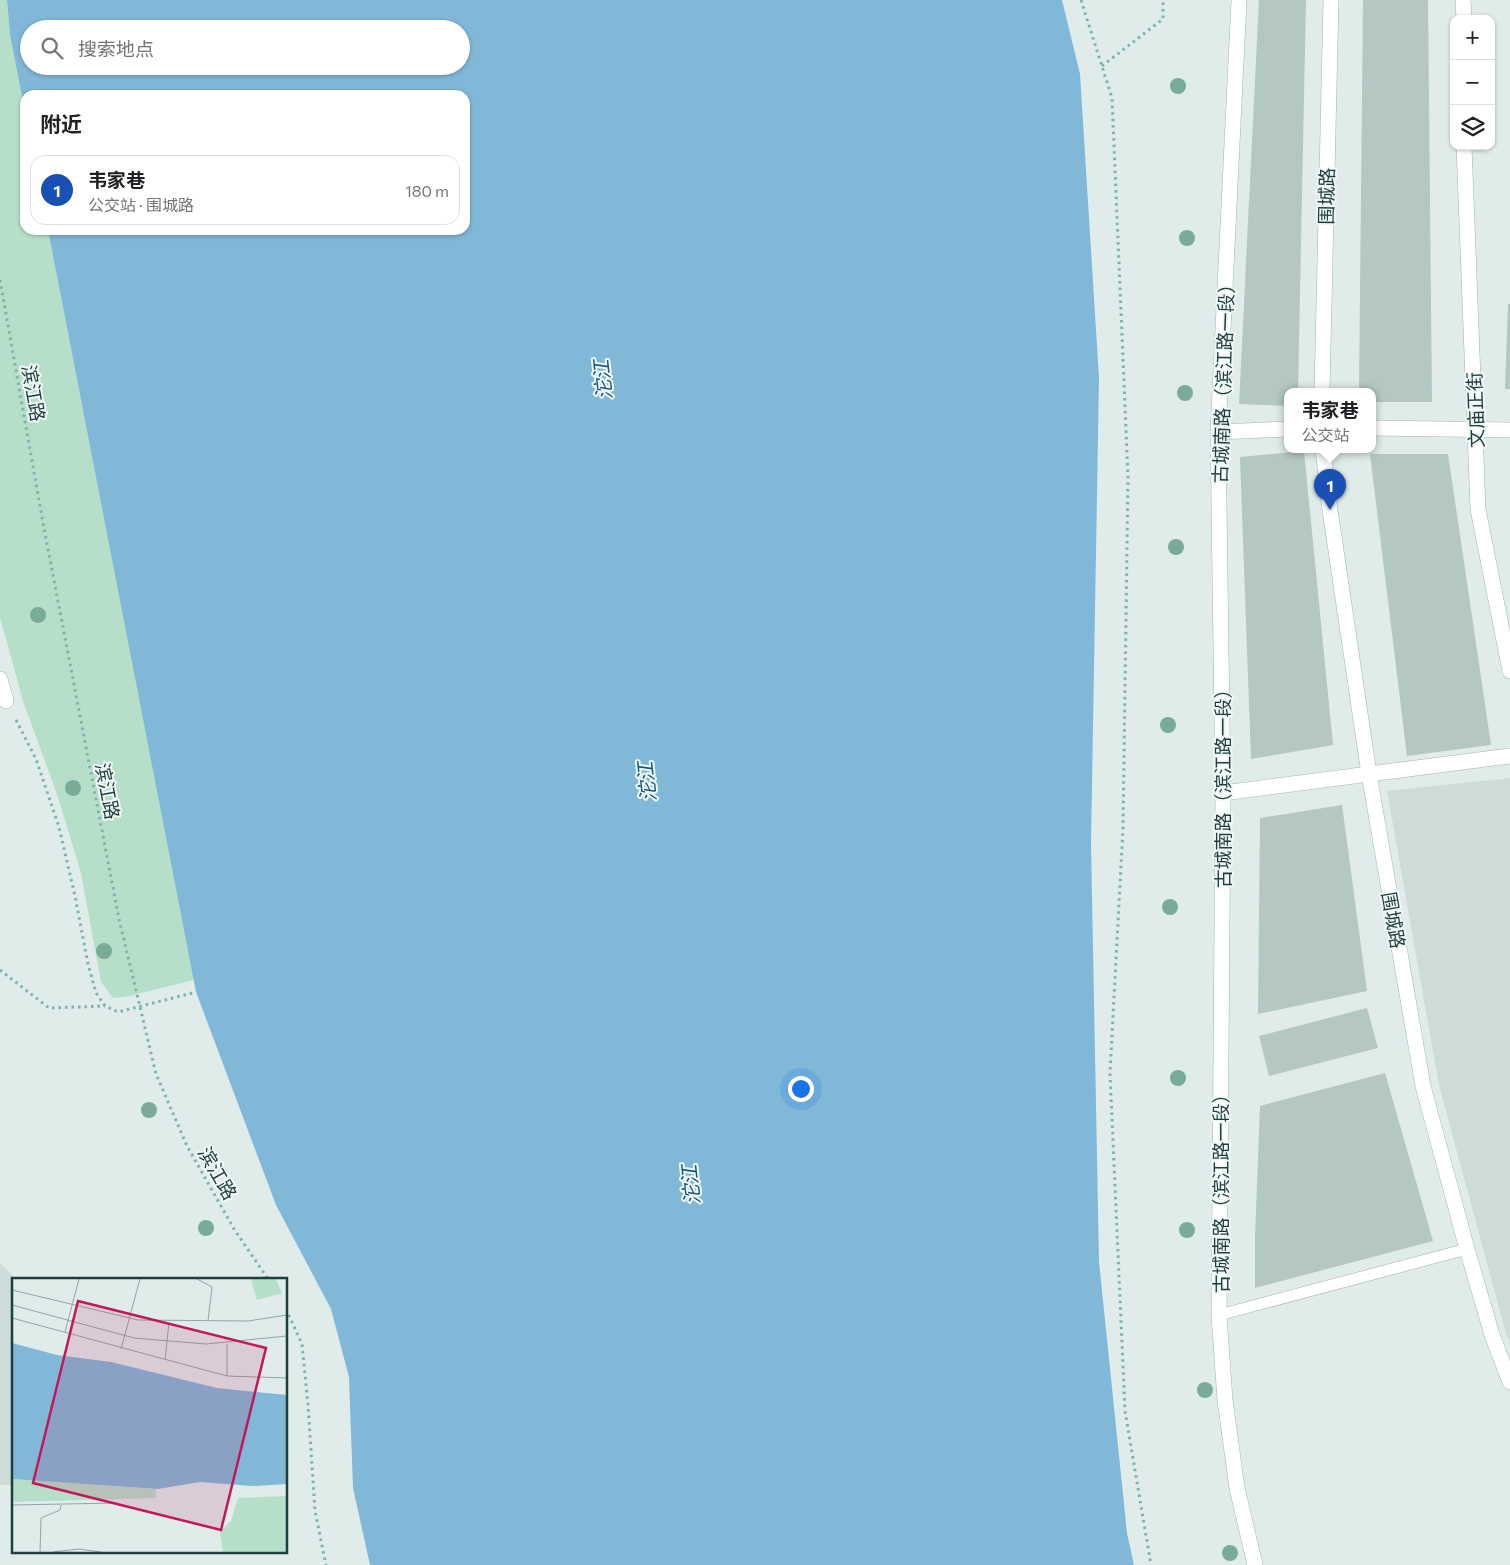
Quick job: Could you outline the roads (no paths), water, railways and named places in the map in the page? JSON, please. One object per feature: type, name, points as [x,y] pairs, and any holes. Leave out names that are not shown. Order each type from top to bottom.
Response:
[{"type":"street","name":"古城南路（滨江路一段）","points":[[1239,0],[1218,432],[1223,793],[1219,1314],[1224,1400],[1237,1488],[1255,1565]]},
{"type":"street","name":"围城路","points":[[1322,388],[1330,0]]},
{"type":"street","points":[[1464,0],[1464,15]]},
{"type":"street","name":"文庙正街","points":[[1464,150],[1478,509],[1510,671]]},
{"type":"street","points":[[1376,428],[1510,430]]},
{"type":"street","points":[[1218,432],[1284,429]]},
{"type":"street","name":"围城路","points":[[1323,453],[1368,774],[1423,1086],[1492,1335],[1510,1382]]},
{"type":"street","points":[[0,679],[6,701]]},
{"type":"street","points":[[1223,793],[1510,756]]},
{"type":"lane","points":[[1219,1314],[1467,1249]]},
{"type":"water","name":"沱江","points":[[7,0],[1062,0],[1080,74],[1099,378],[1091,843],[1099,1262],[1127,1533],[1134,1565],[370,1565],[353,1488],[349,1377],[331,1309],[276,1205],[196,992],[49,235],[470,235],[470,90],[21,90],[10,35]]},
{"type":"place","name":"韦家巷","points":[[1330,510]]}]
